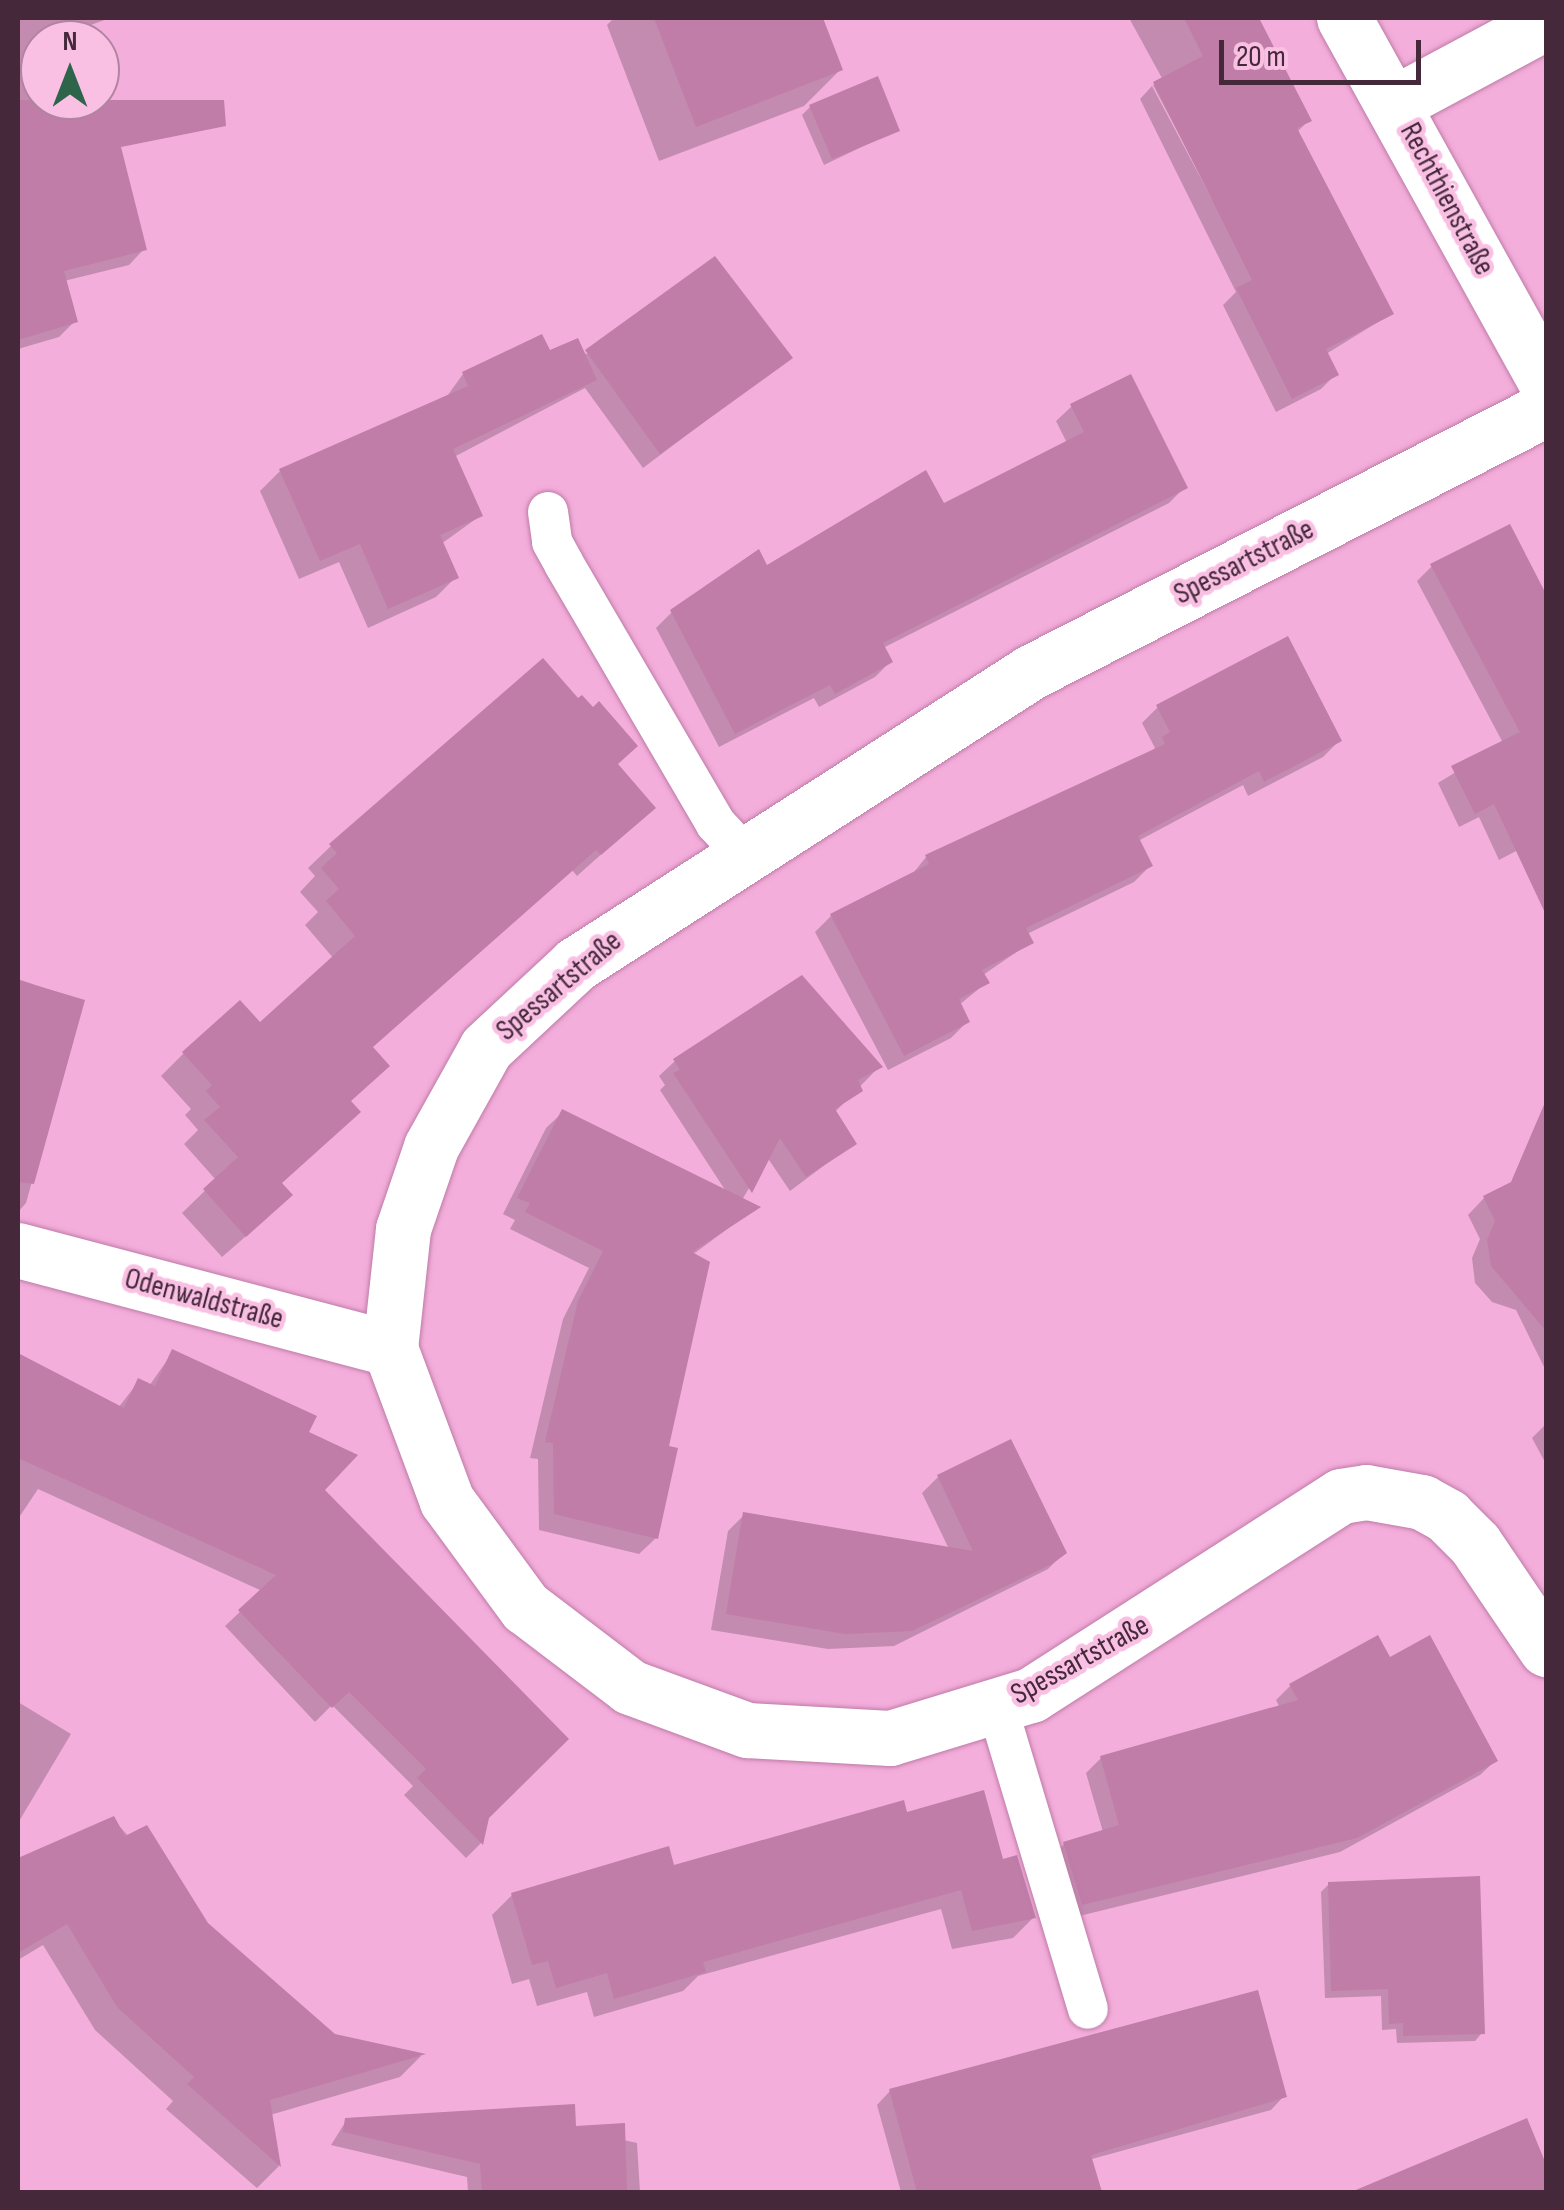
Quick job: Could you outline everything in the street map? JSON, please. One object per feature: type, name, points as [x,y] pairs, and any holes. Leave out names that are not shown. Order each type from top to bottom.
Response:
[{"type":"street","name":"Rechthienstraße","points":[[1344,18],[1395,103],[1546,382]]},
{"type":"street","points":[[1395,103],[1546,22]]},
{"type":"street","name":"Spessartstraße","points":[[1546,409],[1046,664],[743,853],[576,964],[486,1048],[414,1188],[392,1288],[390,1348],[417,1434],[470,1539],[525,1607],[630,1687],[746,1730],[848,1740],[929,1731],[1031,1695],[1095,1658],[1341,1496],[1366,1492],[1422,1502],[1446,1516],[1476,1544],[1546,1650]]},
{"type":"street","name":"Odenwaldstraße","points":[[18,1250],[390,1348]]},
{"type":"lane","points":[[548,512],[552,542],[564,564],[716,824],[743,853]]},
{"type":"lane","points":[[997,1706],[1088,2009]]},
{"type":"building","points":[[654,18],[823,18],[843,70],[696,127]]},
{"type":"building","points":[[1184,18],[1259,18],[1312,121],[1297,128],[1394,314],[1326,349],[1339,375],[1292,399],[1236,288],[1252,280],[1153,82],[1203,56]]},
{"type":"building","points":[[878,76],[900,131],[832,159],[809,105]]},
{"type":"building","points":[[18,100],[20,120],[120,120],[120,100],[224,100],[226,126],[121,147],[147,250],[64,271],[78,322],[18,340]]},
{"type":"building","points":[[715,256],[793,358],[660,454],[585,350]]},
{"type":"building","points":[[542,334],[550,350],[578,338],[597,380],[453,449],[483,516],[440,535],[459,578],[388,609],[360,544],[320,561],[279,469],[468,386],[462,372]]},
{"type":"building","points":[[1131,374],[1188,488],[883,643],[893,662],[835,694],[830,685],[735,734],[670,610],[759,549],[767,565],[926,470],[944,503],[1084,432],[1070,404]]},
{"type":"building","points":[[1510,524],[1546,594],[1546,915],[1494,804],[1475,814],[1451,766],[1520,732],[1430,564]]},
{"type":"building","points":[[1288,636],[1342,741],[1264,782],[1259,771],[1138,836],[1153,866],[1026,928],[1034,943],[982,970],[990,983],[959,999],[970,1022],[904,1056],[830,914],[929,864],[925,855],[1165,744],[1162,737],[1170,732],[1156,705]]},
{"type":"building","points":[[543,658],[578,698],[582,695],[593,707],[599,701],[638,746],[618,764],[656,808],[601,855],[596,850],[373,1047],[390,1066],[351,1101],[361,1112],[282,1183],[293,1195],[246,1237],[203,1189],[238,1157],[204,1120],[220,1107],[206,1091],[212,1085],[182,1052],[240,1000],[260,1022],[355,936],[326,901],[339,889],[321,868],[337,853],[329,844]]},
{"type":"building","points":[[802,975],[883,1067],[858,1080],[863,1091],[835,1109],[857,1144],[806,1177],[780,1138],[752,1193],[673,1073],[680,1070],[673,1059]]},
{"type":"building","points":[[18,980],[85,1000],[34,1184],[18,1182]]},
{"type":"building","points":[[1546,1100],[1546,1331],[1491,1266],[1487,1240],[1495,1221],[1483,1196],[1511,1182]]},
{"type":"building","points":[[562,1109],[761,1207],[692,1252],[710,1262],[669,1446],[678,1448],[658,1539],[554,1514],[553,1443],[545,1442],[578,1301],[603,1251],[525,1212],[530,1203],[517,1198]]},
{"type":"building","points":[[172,1349],[317,1416],[309,1432],[358,1455],[325,1490],[569,1739],[489,1818],[483,1845],[417,1778],[426,1769],[349,1692],[332,1708],[238,1610],[276,1575],[18,1458],[18,1353],[124,1408],[138,1378],[155,1386]]},
{"type":"building","points":[[1011,1439],[1067,1553],[1052,1564],[912,1631],[845,1634],[726,1614],[743,1512],[973,1551],[937,1475]]},
{"type":"building","points":[[1378,1635],[1390,1657],[1430,1635],[1498,1761],[1357,1838],[1082,1905],[1063,1842],[1119,1825],[1100,1756],[1298,1700],[1289,1684]]},
{"type":"building","points":[[984,1790],[1003,1859],[1017,1855],[1036,1918],[972,1931],[961,1890],[703,1962],[706,1972],[614,1999],[607,1973],[556,1988],[548,1961],[532,1965],[511,1893],[669,1846],[674,1865],[904,1800],[907,1812]]},
{"type":"building","points":[[114,1816],[125,1836],[147,1825],[208,1923],[335,2034],[426,2054],[270,2100],[281,2167],[187,2084],[194,2077],[117,2007],[67,1924],[18,1953],[18,1858]]},
{"type":"building","points":[[1480,1876],[1485,2034],[1403,2036],[1403,2023],[1389,2024],[1388,1989],[1331,1991],[1328,1882]]},
{"type":"building","points":[[1258,1990],[1287,2097],[1091,2155],[1102,2192],[917,2192],[889,2089]]},
{"type":"building","points":[[575,2104],[576,2126],[625,2123],[627,2192],[482,2192],[480,2164],[343,2132],[345,2118]]},
{"type":"building","points":[[1527,2118],[1546,2164],[1546,2192],[1351,2192]]}]
